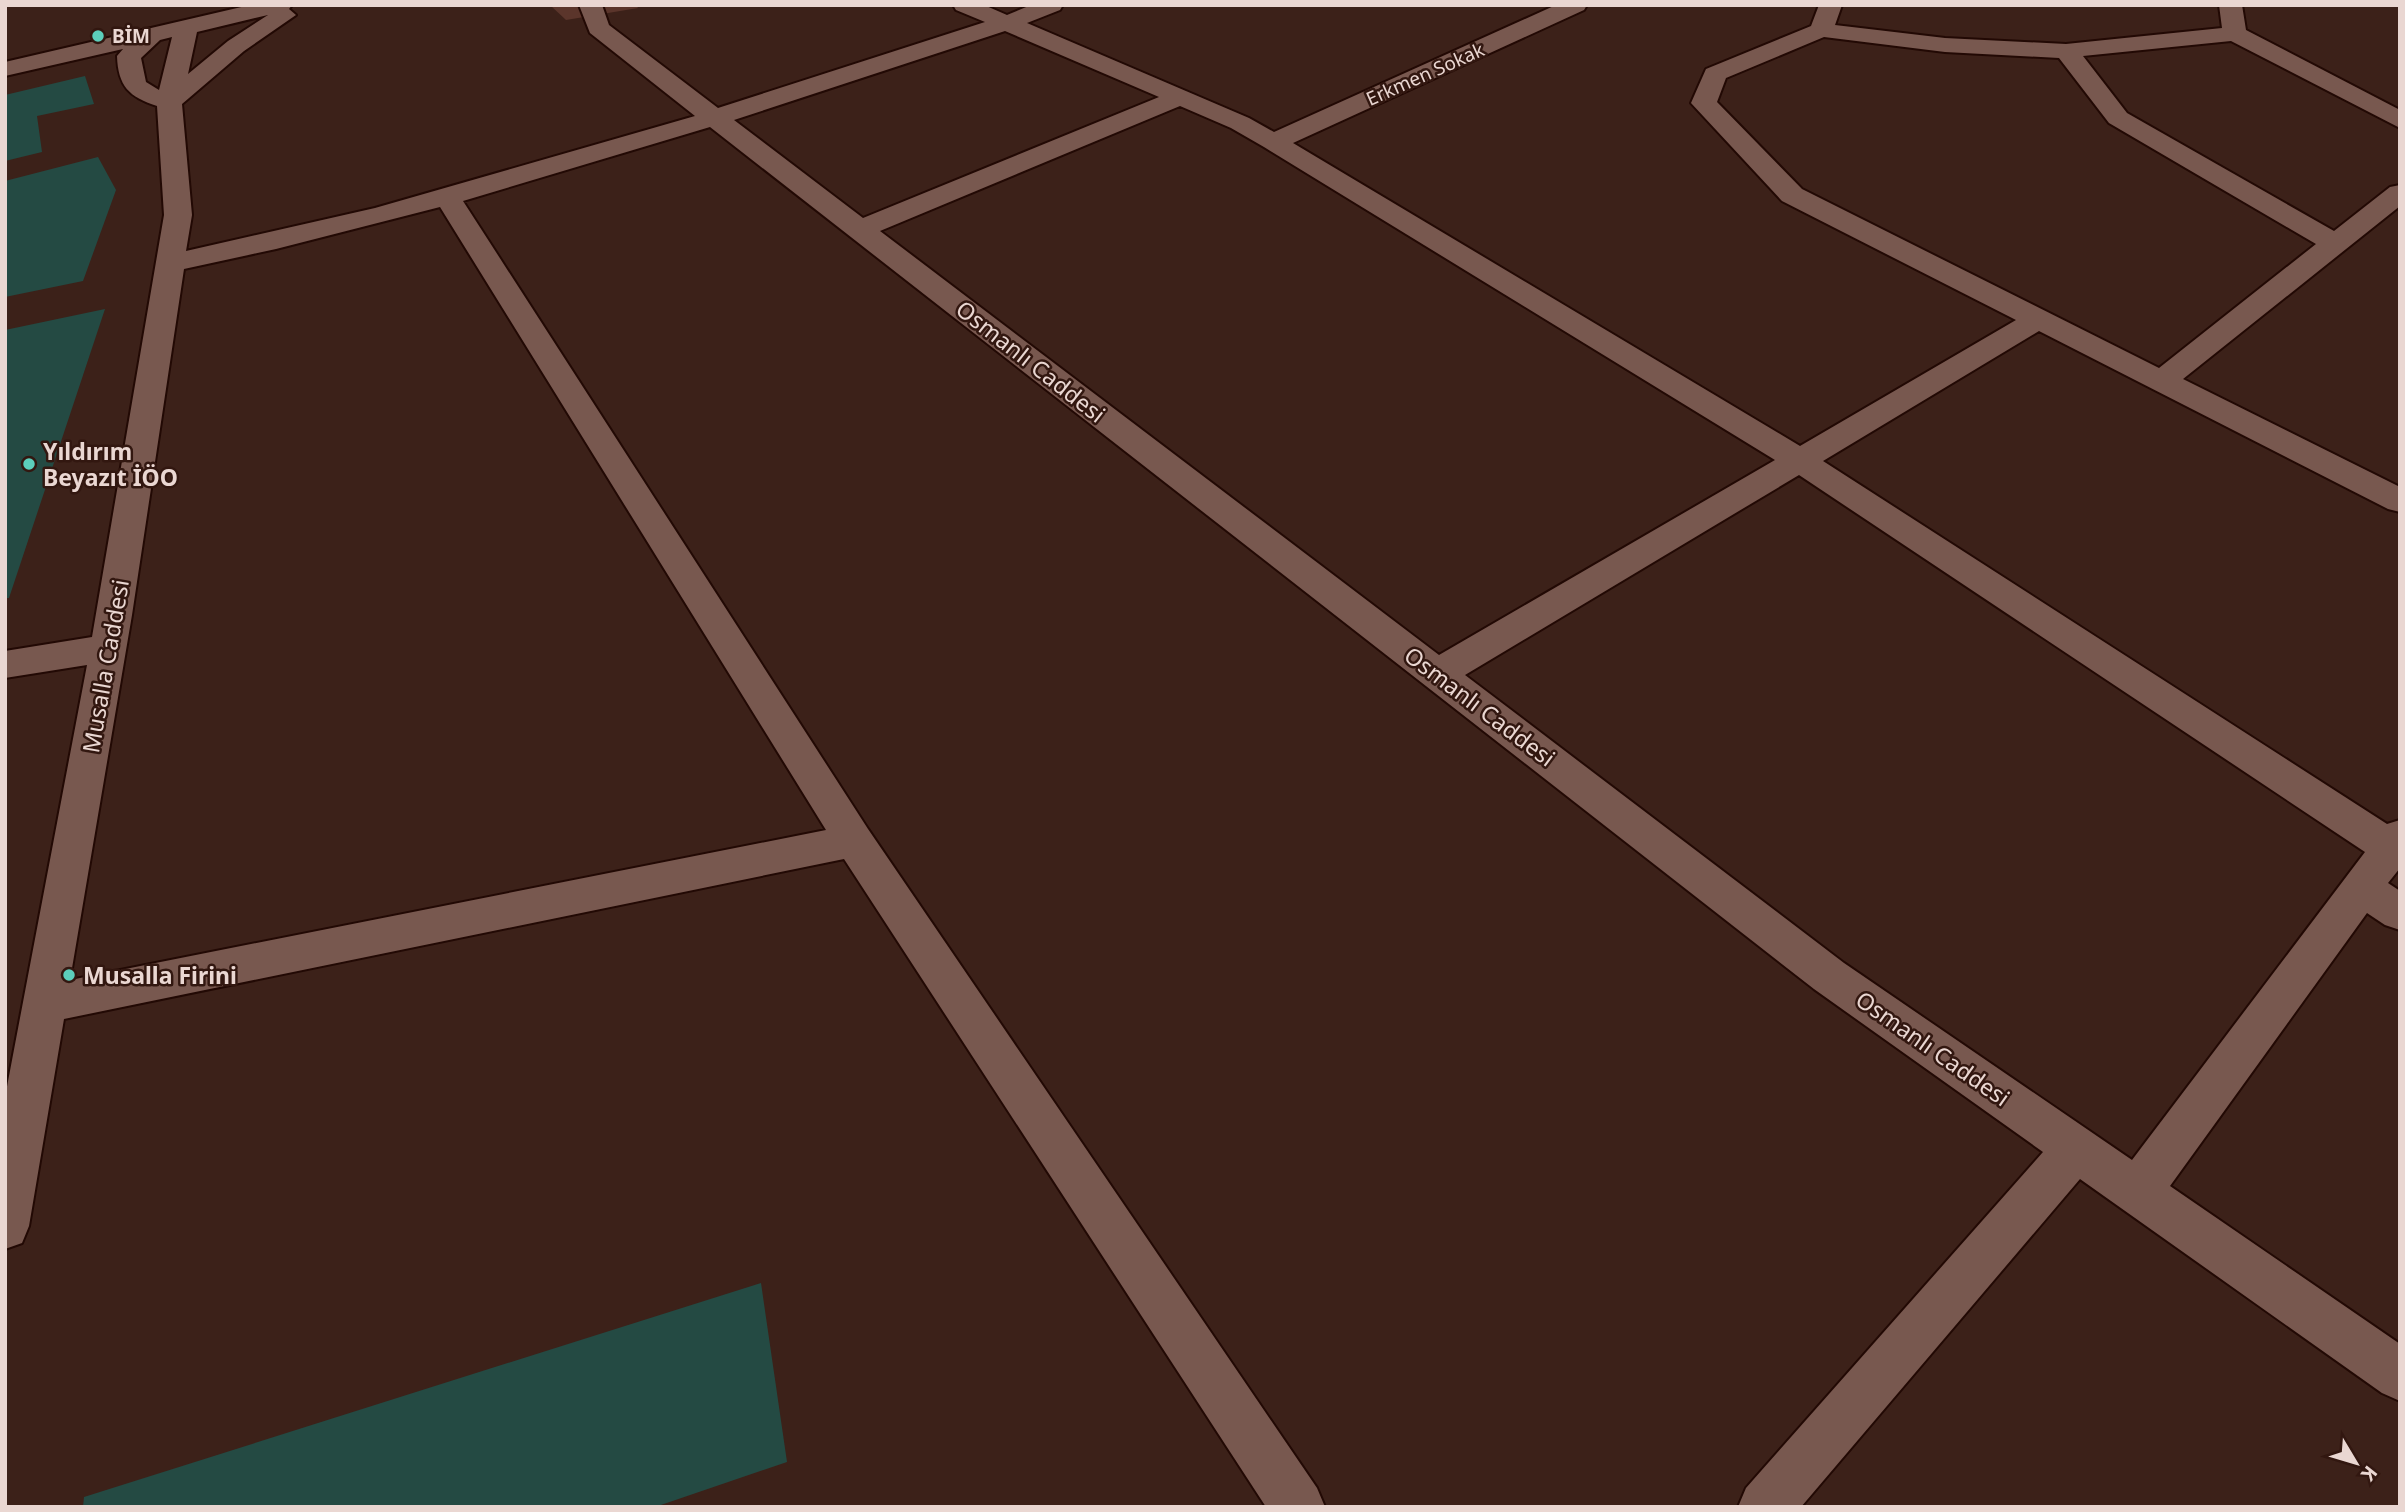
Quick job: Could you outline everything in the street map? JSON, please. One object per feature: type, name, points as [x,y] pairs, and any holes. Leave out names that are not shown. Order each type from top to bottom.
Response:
[{"type":"street","points":[[5,69],[281,5]]},
{"type":"street","points":[[150,37],[129,56],[129,79],[141,93],[169,103],[236,46],[301,5]]},
{"type":"street","name":"Osmanlı Caddesi","points":[[590,5],[598,27],[1829,976],[2400,1375]]},
{"type":"street","points":[[964,5],[1240,123],[1273,142],[1799,460],[2395,842],[2137,1192]]},
{"type":"street","points":[[170,264],[448,198],[715,117],[1007,23],[1052,5]]},
{"type":"street","name":"Erkmen Sokak","points":[[1273,142],[1576,5]]},
{"type":"street","points":[[2230,5],[2235,34]]},
{"type":"street","points":[[2400,120],[2235,34],[2066,51],[1945,45],[1826,18],[1715,74],[1704,103],[1792,195],[2400,501]]},
{"type":"street","name":"Musalla Caddesi","points":[[5,1226],[108,648],[178,215],[169,103],[186,28]]},
{"type":"street","points":[[2066,51],[2118,118],[2335,243]]},
{"type":"street","points":[[860,229],[1181,97]]},
{"type":"street","points":[[2162,381],[2400,193]]},
{"type":"street","points":[[448,198],[854,841],[1298,1507]]},
{"type":"street","points":[[1437,674],[2039,319]]},
{"type":"street","points":[[5,665],[108,648]]},
{"type":"street","points":[[45,1004],[854,841]]},
{"type":"street","points":[[2363,888],[2400,913]]},
{"type":"street","points":[[1765,1507],[2077,1148]]},
{"type":"shaded area","points":[[550,5],[636,5],[638,8],[566,20]]},
{"type":"building","points":[[85,76],[94,104],[37,116],[42,152],[5,161],[5,95]]},
{"type":"building","points":[[98,157],[116,190],[83,281],[5,297],[5,181]]},
{"type":"building","name":"Yıldırım Beyazıt İÖO","points":[[105,309],[9,598],[5,598],[5,330]]},
{"type":"building","points":[[761,1283],[787,1462],[655,1507],[83,1507],[84,1497]]},
{"type":"place","name":"BİM","points":[[98,36]]},
{"type":"place","name":"Yıldırım Beyazıt İÖO","points":[[29,464]]},
{"type":"place","name":"Musalla Firini","points":[[69,975]]}]
